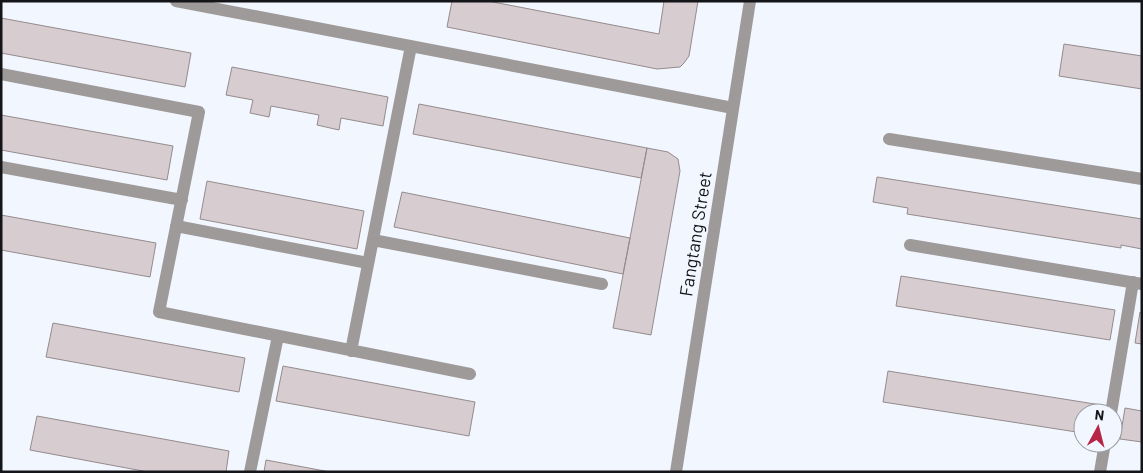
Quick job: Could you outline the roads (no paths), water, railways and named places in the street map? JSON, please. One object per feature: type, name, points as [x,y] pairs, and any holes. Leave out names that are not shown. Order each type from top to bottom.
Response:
[{"type":"street","points":[[176,1],[733,108]]},
{"type":"street","name":"Fangtang Street","points":[[676,472],[750,1]]},
{"type":"street","points":[[351,350],[411,46]]},
{"type":"street","points":[[1,74],[199,112],[159,312],[470,374]]},
{"type":"street","points":[[889,138],[1142,179]]},
{"type":"street","points":[[1,167],[182,200]]},
{"type":"street","points":[[176,226],[368,262]]},
{"type":"street","points":[[373,240],[602,284]]},
{"type":"street","points":[[910,246],[1137,283],[1113,403]]},
{"type":"street","points":[[250,472],[278,336]]},
{"type":"street","points":[[1100,472],[1103,453]]}]
